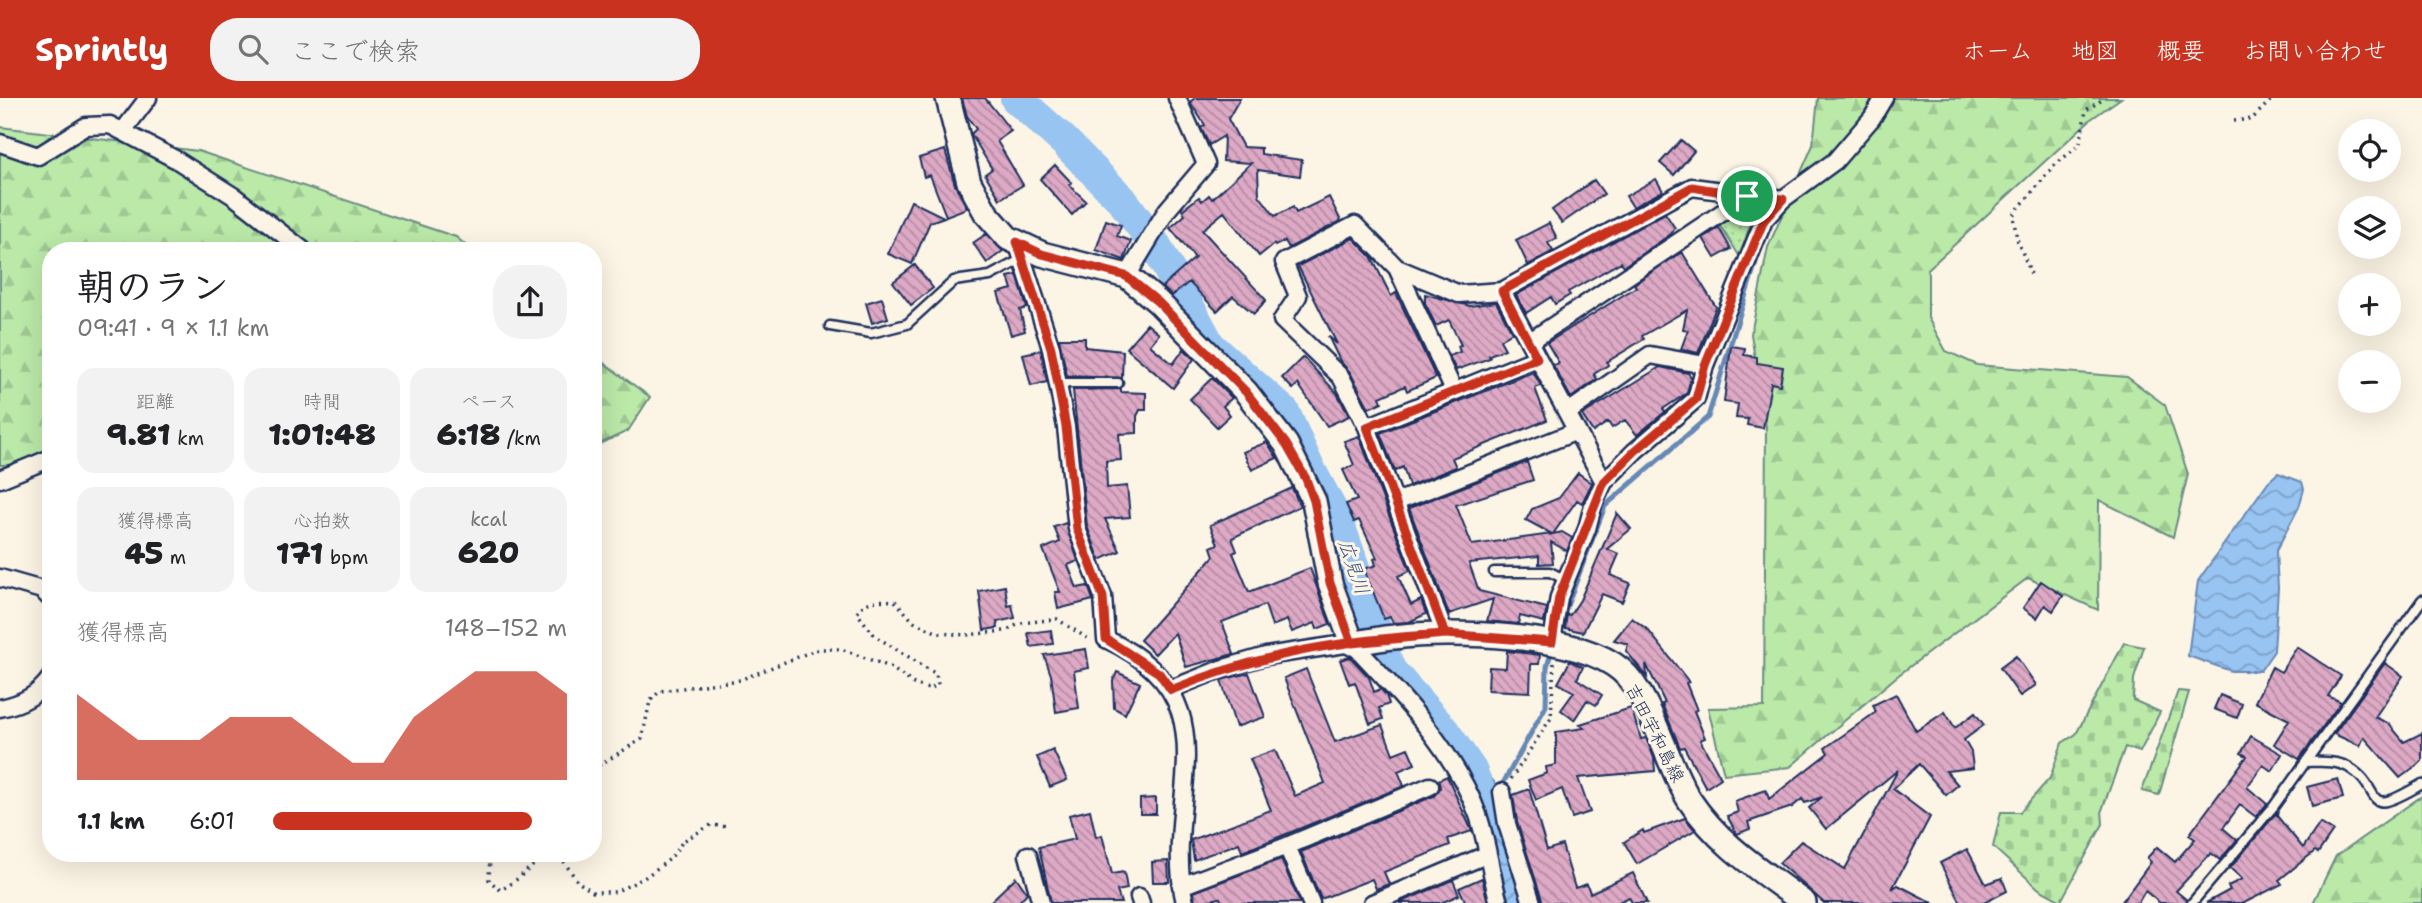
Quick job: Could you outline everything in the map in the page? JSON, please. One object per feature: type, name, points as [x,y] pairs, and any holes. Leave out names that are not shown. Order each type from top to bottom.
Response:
[{"type":"main road","points":[[948,98],[969,182],[986,213],[1008,238],[1021,250],[1126,276],[1158,302],[1246,392],[1286,444],[1314,501],[1330,583],[1360,642]]},
{"type":"main road","name":"吉田宇和島線","points":[[1360,642],[1445,634],[1556,643],[1584,651],[1621,669],[1635,685],[1690,800],[1714,832],[1747,863],[1804,903]]},
{"type":"street","points":[[124,131],[148,98]]},
{"type":"street","points":[[1126,276],[1167,209],[1206,164],[1177,98]]},
{"type":"street","points":[[1556,643],[1559,597],[1604,482],[1635,451],[1696,399],[1705,365],[1764,220],[1783,199],[1835,161],[1872,118],[1884,98]]},
{"type":"street","points":[[0,143],[38,156],[86,126],[110,125],[175,159],[235,197],[293,242]]},
{"type":"street","points":[[1396,268],[1459,294],[1502,291],[1692,187],[1783,199]]},
{"type":"street","points":[[1529,342],[1747,196]]},
{"type":"street","points":[[1445,634],[1367,427],[1341,377],[1282,320],[1298,296],[1284,262],[1355,225],[1396,268],[1454,391]]},
{"type":"street","points":[[1021,250],[1051,348],[1066,427],[1077,529],[1103,597],[1106,639],[1159,673],[1171,690],[1182,715],[1187,766],[1181,886],[1185,903]]},
{"type":"street","points":[[1502,291],[1604,482]]},
{"type":"street","points":[[1567,413],[1650,355],[1705,365]]},
{"type":"street","points":[[1367,427],[1537,358]]},
{"type":"street","points":[[1396,502],[1577,431]]},
{"type":"street","points":[[0,479],[42,462]]},
{"type":"street","points":[[0,578],[42,590]]},
{"type":"street","points":[[1171,690],[1221,669],[1266,656],[1360,642],[1464,783],[1478,816],[1499,903]]},
{"type":"street","points":[[0,708],[17,705],[42,690]]},
{"type":"street","points":[[1181,886],[1287,846],[1430,786]]},
{"type":"street","points":[[1502,792],[1507,824],[1532,903]]},
{"type":"street","points":[[1287,846],[1311,903]]},
{"type":"street","points":[[1028,855],[1041,903]]},
{"type":"street","points":[[1372,903],[1486,855]]},
{"type":"lane","points":[[830,326],[871,334],[907,324],[954,281],[990,276],[1021,250]]},
{"type":"lane","points":[[1056,383],[1118,383]]},
{"type":"lane","points":[[1494,572],[1550,572],[1566,580]]},
{"type":"lane","points":[[2192,903],[2257,827],[2422,600]]},
{"type":"lane","points":[[2305,762],[2333,762],[2347,766],[2356,773],[2375,799],[2383,802],[2393,801],[2422,784]]},
{"type":"path","points":[[2031,274],[2017,239],[2013,215],[2054,166],[2080,144],[2086,110],[2105,98]]},
{"type":"path","points":[[2234,121],[2252,119],[2273,98]]},
{"type":"path","points":[[602,763],[642,739],[650,701],[660,691],[740,680],[818,649],[841,649],[890,667],[914,684],[929,689],[937,685],[936,674],[875,636],[857,613],[861,606],[878,600],[895,601],[914,622],[938,633],[967,635],[1005,631],[1021,623],[1057,620],[1088,641],[1106,639]]},
{"type":"path","points":[[1502,792],[1551,718],[1556,643]]},
{"type":"path","points":[[564,862],[578,882],[593,892],[615,892],[644,878],[670,859],[683,842],[711,825],[727,827]]},
{"type":"path","points":[[490,862],[489,880],[500,890],[518,881],[528,865],[536,862]]},
{"type":"green space","points":[[1818,98],[2121,98],[2091,119],[1928,269],[1928,318],[1946,351],[1977,365],[2127,377],[2165,405],[2188,474],[2173,537],[2099,500],[2098,610],[2028,578],[1896,677],[1790,767],[1724,774],[1708,708],[1764,707],[1766,427],[1751,334],[1768,247],[1813,145]]},
{"type":"green space","points":[[0,127],[198,151],[456,237],[462,242],[42,242],[42,464],[0,465]]},
{"type":"green space","points":[[1738,207],[1754,212],[1740,257],[1719,224]]},
{"type":"green space","points":[[602,362],[650,397],[628,431],[602,443]]},
{"type":"green space","points":[[2124,643],[2144,647],[2134,679],[2133,700],[2160,712],[2140,752],[2125,747],[2102,810],[2103,824],[2061,901],[2039,889],[1993,847],[2001,812],[2020,812],[2050,778],[2062,743],[2076,734]]},
{"type":"green space","points":[[2178,691],[2189,692],[2159,795],[2142,791]]},
{"type":"green space","points":[[2422,796],[2422,903],[2313,903],[2336,856]]},
{"type":"water","points":[[2278,473],[2302,482],[2304,489],[2299,507],[2276,551],[2278,588],[2274,651],[2260,671],[2231,671],[2188,656],[2198,581],[2268,482]]},
{"type":"water","points":[[1481,767],[1494,782],[1496,807],[1523,903],[1509,903],[1489,820],[1467,778]]},
{"type":"building","points":[[962,98],[985,98],[1011,131],[997,141],[1023,185],[1000,199],[985,174],[992,169],[971,134],[976,129],[967,116]]},
{"type":"building","points":[[1195,98],[1240,98],[1228,119],[1243,147],[1261,148],[1261,154],[1302,160],[1300,176],[1258,170],[1259,195],[1275,216],[1293,207],[1296,213],[1329,197],[1341,221],[1289,248],[1285,241],[1275,246],[1274,244],[1259,256],[1224,212],[1202,230],[1266,300],[1254,314],[1233,296],[1217,311],[1189,282],[1172,296],[1162,287],[1195,258],[1170,228],[1185,215],[1182,210],[1199,197],[1202,201],[1209,195],[1212,199],[1251,163],[1223,161],[1224,136],[1209,145],[1201,128],[1205,125],[1190,102]]},
{"type":"building","points":[[1681,140],[1694,151],[1674,175],[1660,163]]},
{"type":"building","points":[[945,150],[955,185],[967,208],[946,216],[930,175],[924,177],[919,158]]},
{"type":"building","points":[[1055,165],[1072,183],[1069,185],[1086,201],[1072,215],[1040,179]]},
{"type":"building","points":[[1656,179],[1663,191],[1633,207],[1626,196]]},
{"type":"building","points":[[1594,180],[1604,194],[1562,223],[1552,210]]},
{"type":"building","points":[[911,201],[944,217],[930,222],[912,264],[888,254]]},
{"type":"building","points":[[1665,213],[1675,228],[1671,234],[1624,266],[1621,262],[1568,292],[1570,295],[1555,304],[1551,297],[1526,313],[1516,295]]},
{"type":"building","points":[[1106,220],[1121,225],[1117,236],[1131,241],[1124,260],[1096,250]]},
{"type":"building","points":[[1549,223],[1557,238],[1548,243],[1553,251],[1528,265],[1516,240]]},
{"type":"building","points":[[1719,228],[1731,249],[1715,258],[1703,238]]},
{"type":"building","points":[[986,234],[1003,251],[987,263],[973,243]]},
{"type":"building","points":[[1353,238],[1371,256],[1391,296],[1396,293],[1436,378],[1407,391],[1405,386],[1380,397],[1382,402],[1369,408],[1350,372],[1340,361],[1328,336],[1337,344],[1298,266]]},
{"type":"building","points":[[1682,252],[1716,307],[1698,353],[1681,349],[1688,330],[1683,329],[1687,310],[1642,336],[1644,339],[1607,362],[1608,365],[1594,374],[1597,379],[1571,398],[1553,365],[1559,363],[1547,343],[1636,287],[1634,284]]},
{"type":"building","points":[[915,265],[933,288],[911,305],[893,282]]},
{"type":"building","points":[[1017,275],[1027,308],[1020,310],[1025,331],[1011,335],[998,293],[1012,289],[1008,277]]},
{"type":"building","points":[[1425,294],[1470,306],[1496,302],[1512,332],[1500,340],[1505,349],[1489,355],[1490,358],[1456,370],[1449,356],[1460,352],[1458,346],[1461,345],[1449,320],[1436,326],[1425,303]]},
{"type":"building","points":[[882,298],[888,318],[872,323],[866,303]]},
{"type":"building","points":[[1147,324],[1159,334],[1150,345],[1173,364],[1184,349],[1194,359],[1173,388],[1126,348]]},
{"type":"building","points":[[1059,338],[1085,338],[1085,347],[1123,351],[1122,378],[1067,376]]},
{"type":"building","points":[[1731,346],[1745,348],[1744,355],[1757,357],[1757,363],[1783,367],[1780,385],[1771,383],[1763,428],[1747,425],[1748,419],[1736,418],[1738,404],[1724,402]]},
{"type":"building","points":[[1041,350],[1047,382],[1031,386],[1023,354]]},
{"type":"building","points":[[1303,357],[1337,393],[1349,416],[1327,426],[1298,384],[1293,389],[1282,378]]},
{"type":"building","points":[[1660,367],[1688,373],[1691,377],[1687,393],[1663,409],[1665,412],[1637,435],[1625,420],[1612,428],[1608,422],[1593,432],[1582,415]]},
{"type":"building","points":[[1533,372],[1541,386],[1535,388],[1547,420],[1452,458],[1456,467],[1409,486],[1403,467],[1395,471],[1380,433]]},
{"type":"building","points":[[1212,378],[1232,398],[1223,406],[1230,415],[1217,427],[1190,399]]},
{"type":"building","points":[[1121,389],[1121,392],[1146,393],[1146,410],[1140,410],[1137,416],[1137,433],[1119,434],[1121,460],[1106,461],[1107,488],[1127,486],[1130,517],[1105,519],[1120,551],[1100,560],[1087,526],[1073,390]]},
{"type":"building","points":[[1359,436],[1410,571],[1398,576],[1411,605],[1421,600],[1426,614],[1409,622],[1393,623],[1390,617],[1384,619],[1364,569],[1376,565],[1374,559],[1377,558],[1359,520],[1354,522],[1346,504],[1357,500],[1343,470],[1354,465],[1344,441]]},
{"type":"building","points":[[1267,442],[1277,458],[1252,470],[1243,452]]},
{"type":"building","points":[[1527,462],[1533,480],[1456,505],[1472,545],[1552,534],[1526,520],[1532,509],[1559,498],[1578,473],[1592,483],[1582,503],[1577,500],[1553,534],[1562,532],[1572,538],[1567,551],[1551,542],[1553,563],[1539,564],[1539,556],[1469,563],[1479,591],[1547,608],[1544,622],[1520,616],[1518,624],[1487,621],[1493,599],[1449,614],[1409,508]]},
{"type":"building","points":[[1292,488],[1300,506],[1232,538],[1237,551],[1233,553],[1249,592],[1310,568],[1330,624],[1317,629],[1315,623],[1292,632],[1287,620],[1272,626],[1265,605],[1222,622],[1234,654],[1186,667],[1175,633],[1155,654],[1140,640],[1214,556],[1211,547],[1218,544],[1210,525]]},
{"type":"building","points":[[1617,513],[1631,529],[1607,549],[1619,554],[1610,575],[1630,583],[1622,602],[1602,594],[1583,632],[1565,628],[1567,614],[1570,615],[1580,600]]},
{"type":"building","points":[[1066,523],[1078,561],[1068,565],[1077,588],[1088,586],[1093,600],[1058,609],[1055,592],[1060,592],[1043,549],[1060,542],[1054,527]]},
{"type":"building","points":[[2041,581],[2063,596],[2053,611],[2045,605],[2037,618],[2023,608]]},
{"type":"building","points":[[1005,586],[1008,606],[1012,605],[1015,618],[997,622],[998,628],[984,630],[979,591]]},
{"type":"building","points":[[1632,618],[1648,630],[1689,682],[1686,683],[1697,710],[1694,711],[1705,738],[1700,740],[1721,778],[1706,788],[1684,747],[1680,748],[1662,704],[1665,703],[1646,664],[1647,677],[1626,651],[1628,644],[1614,640]]},
{"type":"building","points":[[1051,630],[1053,644],[1031,647],[1028,633]]},
{"type":"building","points":[[2297,647],[2341,676],[2328,696],[2341,702],[2299,759],[2274,744],[2289,720],[2255,702],[2272,667],[2281,672]]},
{"type":"building","points":[[1086,649],[1089,668],[1074,671],[1079,708],[1056,712],[1051,675],[1044,655]]},
{"type":"building","points":[[1507,651],[1540,655],[1539,664],[1531,664],[1530,692],[1488,690],[1489,667],[1506,668]]},
{"type":"building","points":[[2016,656],[2036,685],[2020,696],[2000,668]]},
{"type":"building","points":[[1350,657],[1369,677],[1374,692],[1381,689],[1386,695],[1389,704],[1379,708],[1383,719],[1370,724],[1355,682],[1349,684],[1340,660]]},
{"type":"building","points":[[1570,661],[1583,667],[1577,679],[1602,695],[1596,705],[1587,700],[1574,720],[1561,710],[1574,692],[1558,683]]},
{"type":"building","points":[[2385,663],[2403,676],[2375,717],[2389,724],[2404,742],[2422,733],[2422,761],[2400,778],[2364,737],[2360,746],[2334,734]]},
{"type":"building","points":[[1306,669],[1335,742],[1382,725],[1393,754],[1408,748],[1415,764],[1398,771],[1404,786],[1242,852],[1239,843],[1194,860],[1191,840],[1271,810],[1250,759],[1275,750],[1295,796],[1325,783],[1284,678]]},
{"type":"building","points":[[1117,672],[1140,683],[1125,714],[1114,708],[1113,681]]},
{"type":"building","points":[[1249,673],[1265,717],[1236,727],[1221,680]]},
{"type":"building","points":[[1896,694],[1916,731],[1945,712],[1955,728],[1975,713],[1984,725],[1964,740],[1971,752],[1973,768],[1946,771],[1958,785],[1946,795],[1919,764],[1893,789],[1930,817],[1892,889],[1898,885],[1933,903],[1824,903],[1779,863],[1801,841],[1845,869],[1898,770],[1826,829],[1809,808],[1822,797],[1805,803],[1802,799],[1792,807],[1748,822],[1750,829],[1737,834],[1727,816],[1738,812],[1735,801],[1766,790],[1769,799],[1828,753],[1825,748],[1876,712],[1873,705]]},
{"type":"building","points":[[2220,695],[2242,704],[2237,718],[2214,709]]},
{"type":"building","points":[[1631,708],[1641,739],[1646,738],[1654,758],[1655,771],[1578,778],[1590,812],[1572,818],[1562,789],[1536,800],[1528,780],[1547,773],[1546,767],[1556,765],[1556,732],[1584,728],[1580,724]]},
{"type":"building","points":[[2251,736],[2282,754],[2272,771],[2263,765],[2247,787],[2267,804],[2256,817],[2240,805],[2223,828],[2237,840],[2220,860],[2211,853],[2176,891],[2187,900],[2186,903],[2160,903],[2145,891],[2138,903],[2121,903],[2151,862],[2147,858],[2157,847],[2175,862],[2195,839],[2189,835],[2247,756],[2241,753]]},
{"type":"building","points":[[1053,750],[1067,780],[1050,787],[1037,757]]},
{"type":"building","points":[[1447,776],[1472,831],[1448,839],[1450,845],[1384,872],[1389,884],[1376,889],[1372,879],[1321,899],[1301,852],[1434,796],[1440,788],[1438,780]]},
{"type":"building","points":[[2338,779],[2343,798],[2312,806],[2307,787]]},
{"type":"building","points":[[1529,789],[1547,850],[1562,845],[1575,888],[1587,884],[1590,893],[1633,873],[1647,903],[1632,903],[1629,897],[1617,903],[1543,903],[1517,822],[1513,795]]},
{"type":"building","points":[[1156,798],[1156,814],[1140,814],[1140,799]]},
{"type":"building","points":[[1090,810],[1096,837],[1102,835],[1112,874],[1124,872],[1127,889],[1117,891],[1121,903],[1051,903],[1039,847],[1075,839],[1069,815]]},
{"type":"building","points":[[2278,811],[2277,816],[2303,848],[2320,823],[2333,831],[2318,853],[2315,851],[2279,880],[2282,884],[2244,903],[2206,903],[2230,890],[2228,886],[2242,879],[2230,868]]},
{"type":"building","points":[[1685,818],[1695,830],[1637,864],[1624,842],[1643,830],[1644,833]]},
{"type":"building","points":[[1967,849],[1986,884],[2002,878],[2007,891],[1984,903],[1961,903],[1940,863]]},
{"type":"building","points":[[1281,859],[1300,903],[1222,903],[1220,898],[1195,903],[1194,892]]},
{"type":"building","points":[[1168,861],[1169,882],[1153,882],[1152,862]]},
{"type":"building","points":[[1016,877],[1027,893],[1018,903],[989,903]]},
{"type":"building","points":[[1482,878],[1488,903],[1466,903],[1459,888]]},
{"type":"building","points":[[1453,880],[1459,895],[1441,903],[1399,903]]},
{"type":"waterway","name":"広見川","points":[[1016,98],[1064,141],[1122,200],[1156,246],[1210,346],[1284,412],[1307,464],[1338,522],[1390,670],[1444,731],[1471,770],[1489,814]]},
{"type":"waterway","points":[[1563,616],[1605,506],[1708,417],[1759,252]]},
{"type":"waterway","points":[[1501,787],[1546,706],[1547,667],[1552,649]]},
{"type":"route","points":[[1747,196],[1692,187],[1502,291],[1537,358],[1367,427],[1445,634],[1394,637],[1266,656],[1221,669],[1171,690],[1159,673],[1106,639],[1103,597],[1077,529],[1066,427],[1051,348],[1017,242],[1042,254],[1126,276],[1158,302],[1246,392],[1286,444],[1306,479],[1314,501],[1330,583],[1352,643],[1394,637],[1445,634],[1552,642],[1559,597],[1604,482],[1635,451],[1696,399],[1705,365],[1734,300],[1764,220],[1783,199],[1747,196]]}]
